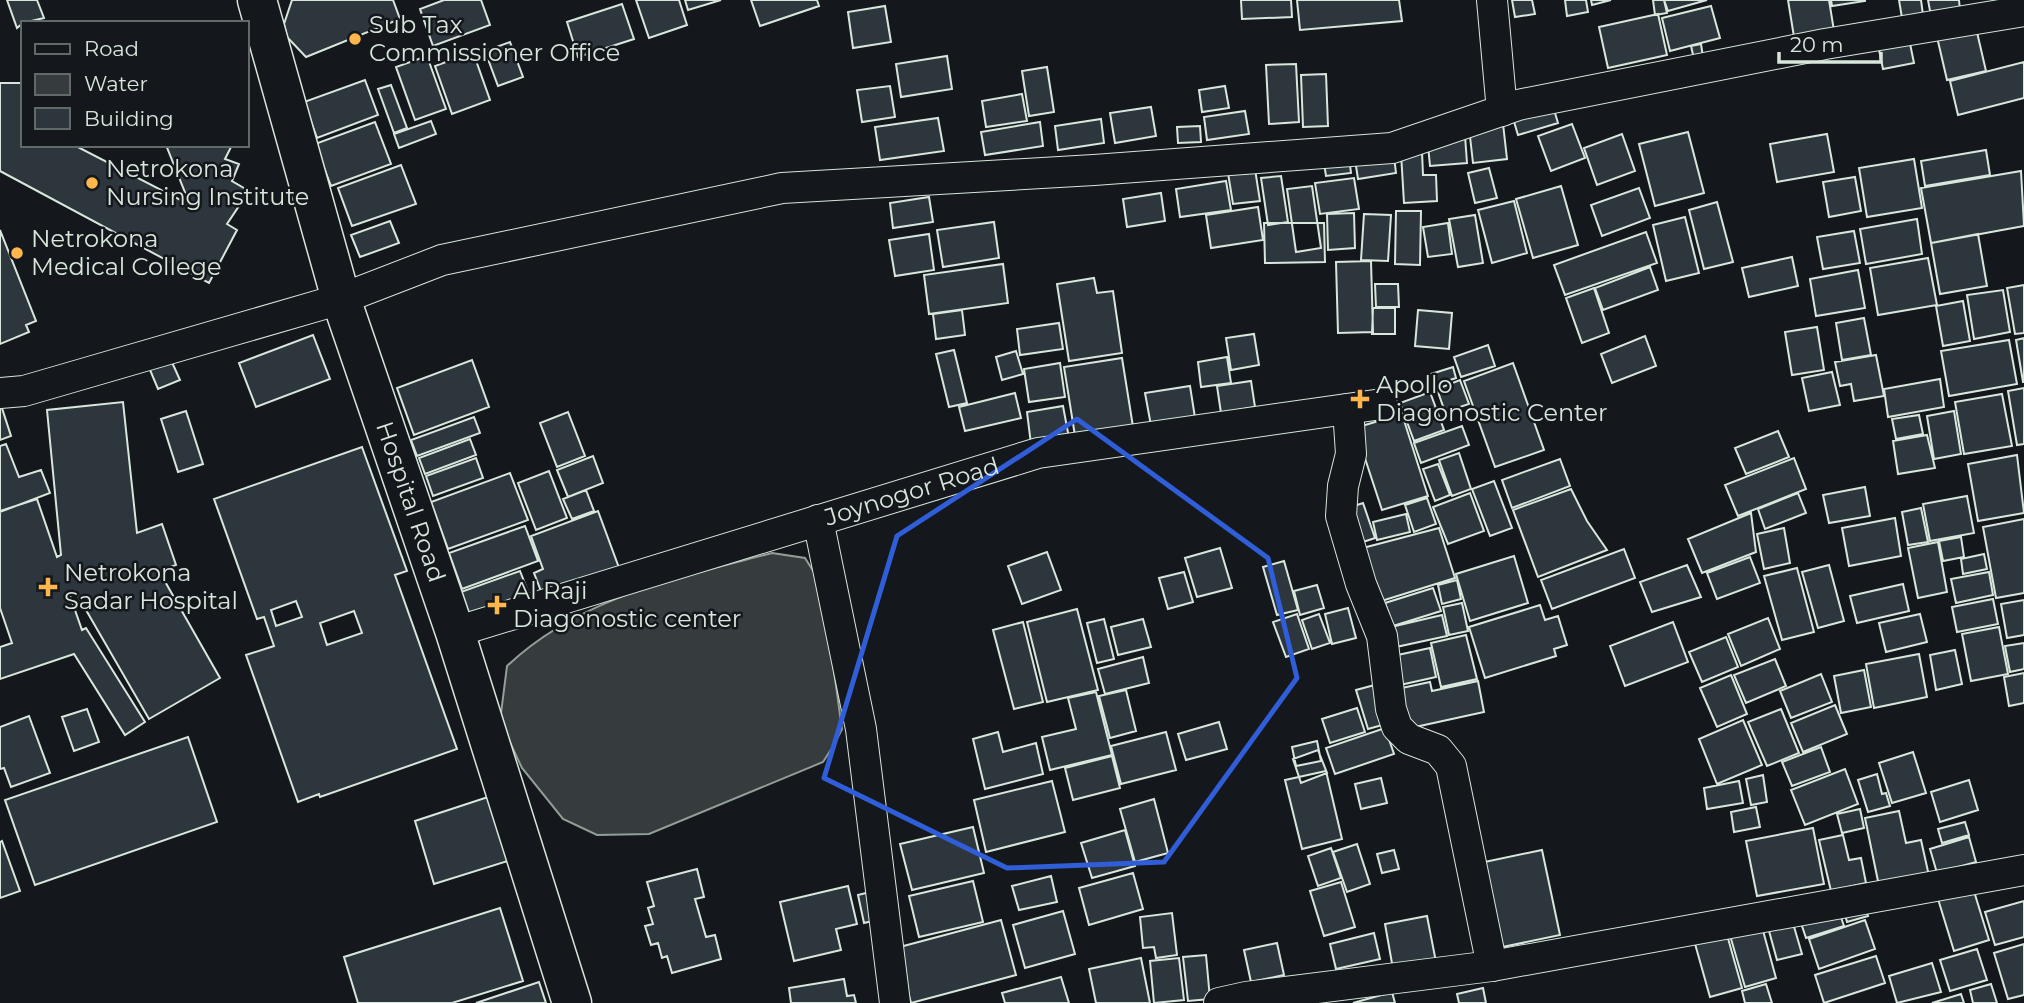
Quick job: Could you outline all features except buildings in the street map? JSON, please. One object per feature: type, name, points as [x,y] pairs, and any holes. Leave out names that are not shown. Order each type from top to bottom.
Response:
[{"type":"street","name":"Hospital Road","points":[[257,0],[341,299],[455,632],[572,1003]]},
{"type":"street","points":[[1492,0],[1502,111]]},
{"type":"street","points":[[0,393],[50,384],[341,299],[442,260],[782,188],[1094,170],[1392,148],[1502,111],[1825,44],[2024,11]]},
{"type":"street","name":"Joynogor Road","points":[[455,632],[1038,453],[1381,404]]},
{"type":"street","points":[[1348,409],[1351,454],[1343,486],[1341,516],[1360,584],[1382,636],[1391,709],[1397,727],[1409,739],[1438,750],[1451,766],[1492,966]]},
{"type":"street","points":[[818,520],[861,729],[895,1003]]},
{"type":"street","points":[[1219,1003],[1245,997],[1492,966],[2024,870]]},
{"type":"highlighted area","points":[[1077,419],[1268,558],[1297,678],[1164,862],[1007,868],[824,778],[897,536]]},
{"type":"water","points":[[772,553],[805,558],[822,585],[842,729],[823,762],[649,834],[597,835],[563,819],[522,768],[500,721],[507,666],[535,642],[598,607],[666,582]]},
{"type":"place","name":"Sub Tax Commissioner Office","points":[[355,39]]},
{"type":"place","name":"Netrokona Nursing Institute","points":[[92,183]]},
{"type":"place","name":"Netrokona Medical College","points":[[17,253]]},
{"type":"place","name":"Apollo Diagonostic Center","points":[[1360,399]]},
{"type":"place","name":"Netrokona Sadar Hospital","points":[[48,587]]},
{"type":"place","name":"Al Raji Diagonostic center","points":[[497,605]]}]
